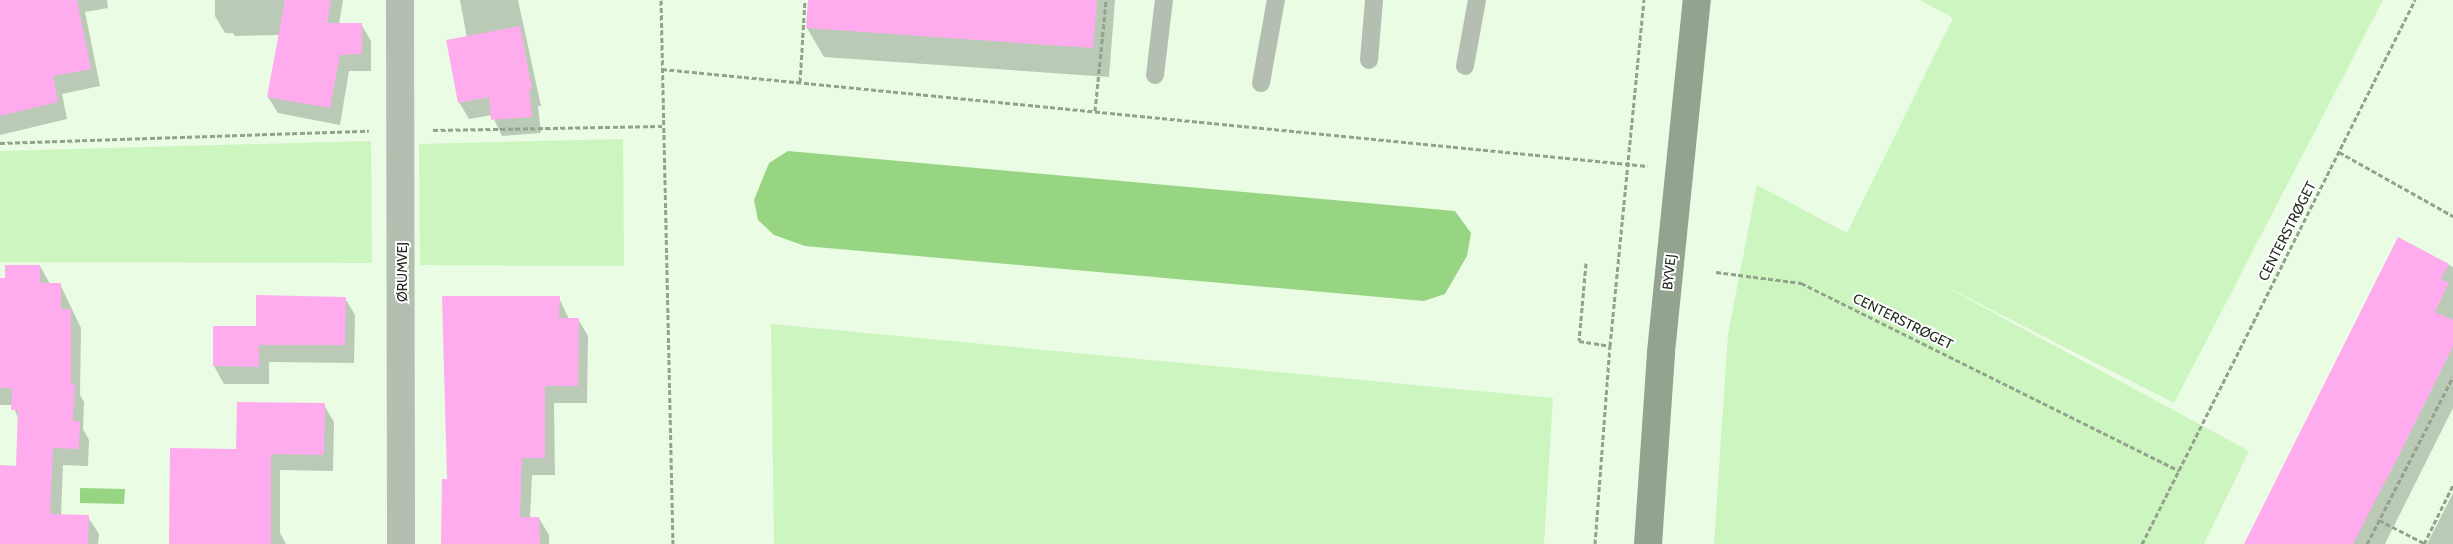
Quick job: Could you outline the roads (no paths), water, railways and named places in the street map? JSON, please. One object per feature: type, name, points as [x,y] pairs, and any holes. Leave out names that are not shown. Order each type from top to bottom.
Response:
[{"type":"street","name":"ØRUMVEJ","points":[[400,0],[402,130],[401,544]]},
{"type":"street","name":"BYVEJ","points":[[1648,544],[1661,352],[1697,0]]},
{"type":"lane","points":[[1155,75],[1164,0]]},
{"type":"lane","points":[[1261,83],[1276,0]]},
{"type":"lane","points":[[1368,60],[1374,0]]},
{"type":"lane","points":[[1465,66],[1477,0]]}]
